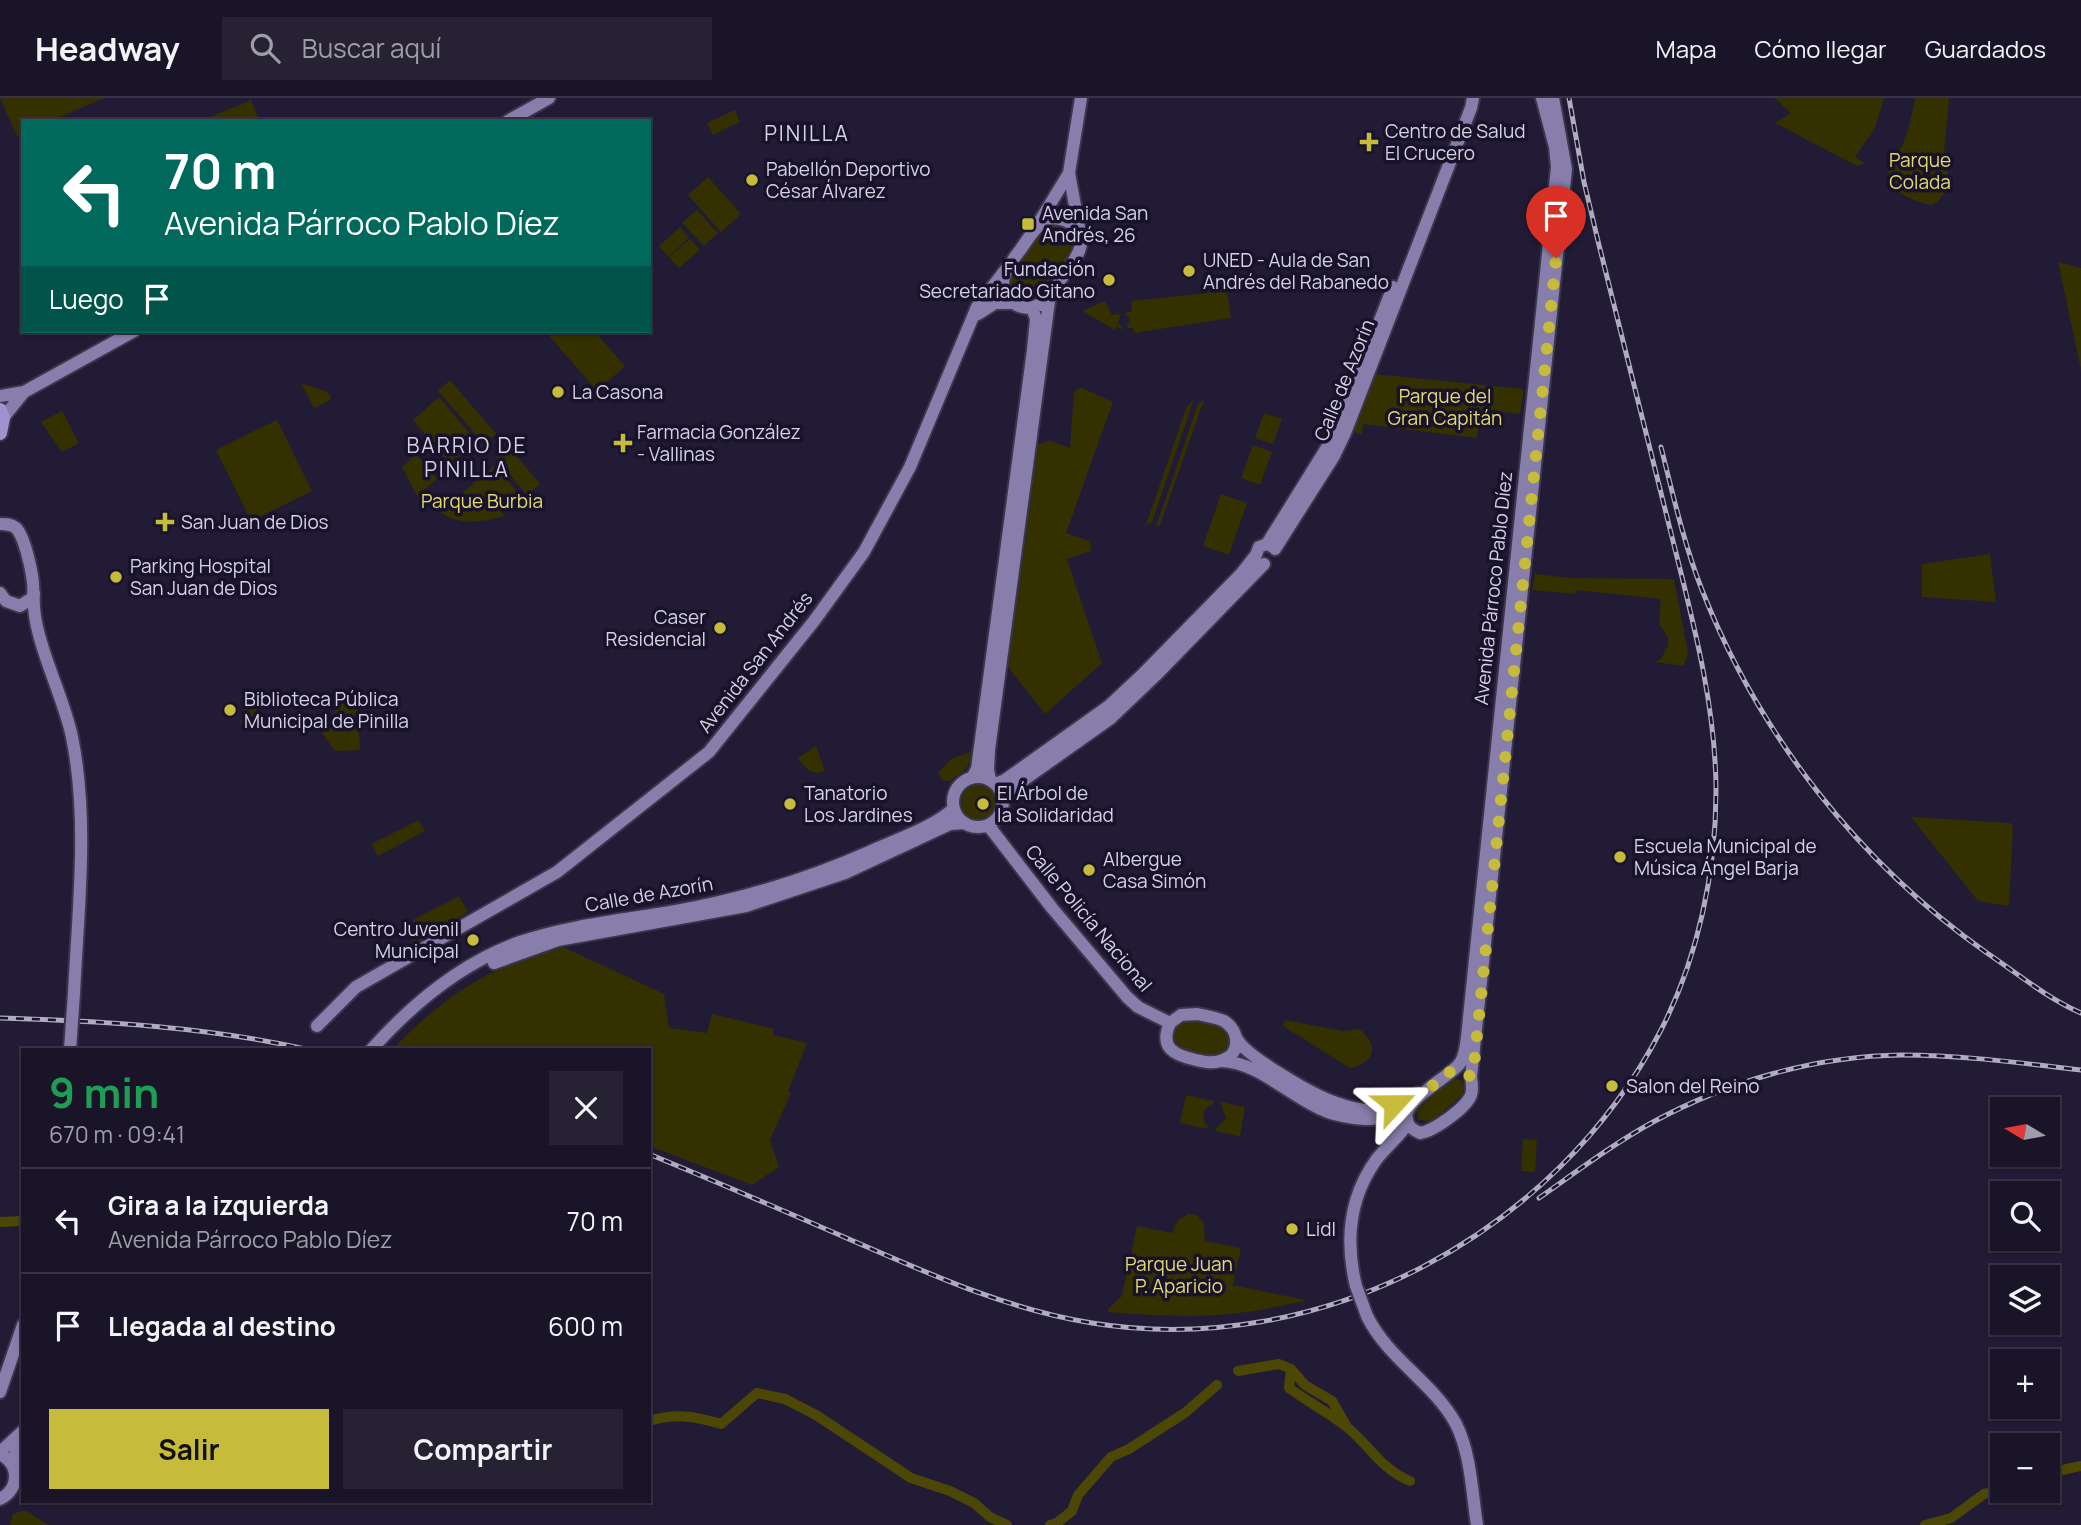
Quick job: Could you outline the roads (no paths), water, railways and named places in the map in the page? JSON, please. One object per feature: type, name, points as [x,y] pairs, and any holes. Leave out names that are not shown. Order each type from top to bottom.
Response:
[{"type":"main road","points":[[512,119],[549,98]]},
{"type":"main road","points":[[975,313],[995,303],[1013,303],[1032,308],[1044,302],[1077,256],[1080,222],[1069,173],[1081,98]]},
{"type":"main road","name":"Calle de Azorín","points":[[1271,547],[1336,433],[1467,98]]},
{"type":"main road","name":"Calle de Azorín","points":[[1271,547],[1334,456],[1345,433],[1473,98]]},
{"type":"main road","name":"Avenida Párroco Pablo Díez","points":[[1451,1071],[1462,1060],[1468,1034],[1557,167],[1548,101]]},
{"type":"main road","name":"Avenida Párroco Pablo Díez","points":[[1410,1124],[1420,1133],[1432,1129],[1465,1103],[1472,1091],[1471,1077],[1566,169],[1548,101]]},
{"type":"main road","points":[[1034,230],[1069,173]]},
{"type":"main road","points":[[1034,230],[1050,218],[1063,219],[1075,225],[1080,236]]},
{"type":"main road","name":"Avenida San Andrés","points":[[317,1026],[356,987],[557,872],[709,752],[814,621],[864,552],[910,467],[975,313],[1034,230]]},
{"type":"main road","points":[[1007,268],[1003,288],[1013,303]]},
{"type":"main road","points":[[1003,799],[988,769],[989,750],[1050,294]]},
{"type":"main road","points":[[1032,308],[1036,319],[1033,350],[976,769],[972,778],[957,790],[954,808],[965,823],[976,827],[988,825],[1002,811],[1003,799],[1011,789],[1111,718],[1156,675],[1260,560]]},
{"type":"main road","points":[[0,433],[1,414],[24,392],[130,333]]},
{"type":"main road","points":[[0,396],[24,392]]},
{"type":"main road","points":[[0,515],[6,525],[21,536],[34,583],[32,610],[35,624],[72,737],[78,783],[80,837],[70,1048]]},
{"type":"main road","points":[[972,778],[993,782],[1005,780],[1109,706],[1260,560],[1274,560],[1271,547]]},
{"type":"main road","points":[[0,593],[6,601],[22,609],[35,624]]},
{"type":"main road","points":[[15,606],[29,602],[34,593]]},
{"type":"main road","name":"Calle de Azorín","points":[[385,1042],[409,1010],[434,990],[459,972],[518,943],[583,925],[679,910],[738,897],[798,880],[905,835],[937,820],[954,808]]},
{"type":"main road","name":"Calle de Azorín","points":[[385,1042],[458,982],[517,953],[558,940],[746,906],[845,873],[950,824],[965,823]]},
{"type":"main road","name":"Calle Policía Nacional","points":[[988,825],[1052,908],[1127,997],[1139,1007],[1170,1023]]},
{"type":"main road","points":[[1410,1124],[1398,1115],[1364,1119],[1330,1113],[1256,1072],[1233,1063],[1204,1062],[1173,1053],[1167,1040],[1170,1023],[1181,1015],[1207,1016],[1225,1022],[1231,1027],[1242,1047],[1254,1058],[1325,1099],[1340,1104],[1380,1110],[1426,1091]]},
{"type":"main road","points":[[1220,1061],[1234,1052],[1237,1039]]},
{"type":"main road","points":[[1471,1077],[1465,1072],[1451,1071],[1412,1104],[1410,1124],[1371,1169],[1356,1197],[1349,1236],[1349,1253],[1356,1286],[1367,1316],[1386,1347],[1440,1402],[1459,1432],[1475,1466],[1485,1525]]},
{"type":"main road","points":[[1382,1118],[1395,1123],[1396,1138]]},
{"type":"main road","points":[[0,1392],[21,1331]]},
{"type":"main road","points":[[1459,1432],[1466,1453],[1477,1525]]},
{"type":"main road","points":[[0,1434],[21,1437]]},
{"type":"main road","points":[[13,1466],[0,1453],[21,1438]]},
{"type":"main road","points":[[0,1499],[14,1486],[16,1480],[13,1466],[21,1440]]},
{"type":"waterway","points":[[0,1222],[21,1221]]},
{"type":"waterway","points":[[1238,1371],[1279,1364],[1291,1369],[1289,1388],[1341,1423],[1391,1470],[1410,1481]]},
{"type":"waterway","points":[[1291,1369],[1305,1385],[1332,1401],[1346,1425]]},
{"type":"waterway","points":[[1050,1525],[1072,1511],[1078,1495],[1111,1457],[1129,1449],[1186,1412],[1217,1385]]},
{"type":"waterway","points":[[651,1421],[685,1416],[721,1424],[757,1393],[785,1399],[816,1415],[911,1478],[950,1491],[1007,1525]]},
{"type":"waterway","points":[[2060,1470],[2081,1466]]},
{"type":"waterway","points":[[1925,1525],[1951,1518],[1984,1494],[1990,1493]]},
{"type":"railway","points":[[651,1155],[915,1268],[1002,1301],[1092,1323],[1178,1329],[1262,1322],[1345,1300],[1423,1267],[1495,1222],[1560,1167],[1616,1103],[1661,1030],[1695,944],[1713,852],[1715,758],[1701,659],[1584,182],[1569,98]]},
{"type":"railway","points":[[1661,447],[1679,519],[1702,590],[1725,644],[1783,745],[1818,792],[1896,879],[1940,918],[1987,953],[2056,1000],[2081,1013]]},
{"type":"railway","points":[[0,1018],[156,1026],[300,1048]]},
{"type":"railway","points":[[1539,1198],[1595,1158],[1653,1122],[1712,1094],[1773,1073],[1837,1060],[1902,1055],[1969,1058],[2081,1070]]},
{"type":"place","name":"Centro de Salud El Crucero","points":[[1369,142]]},
{"type":"place","name":"Pabellón Deportivo César Álvarez","points":[[752,180]]},
{"type":"place","name":"Avenida San Andrés, 26","points":[[1028,224]]},
{"type":"place","name":"UNED - Aula de San Andrés del Rabanedo","points":[[1189,271]]},
{"type":"place","name":"Fundación Secretariado Gitano","points":[[1109,280]]},
{"type":"place","name":"La Casona","points":[[558,392]]},
{"type":"place","name":"Farmacia González - Vallinas","points":[[623,443]]},
{"type":"place","name":"San Juan de Dios","points":[[165,522]]},
{"type":"place","name":"Parking Hospital San Juan de Dios","points":[[116,577]]},
{"type":"place","name":"Caser Residencial","points":[[720,628]]},
{"type":"place","name":"Biblioteca Pública Municipal de Pinilla","points":[[230,710]]},
{"type":"place","name":"Tanatorio Los Jardines","points":[[790,804]]},
{"type":"place","name":"El Árbol de la Solidaridad","points":[[983,804]]},
{"type":"place","name":"Escuela Municipal de Música Ángel Barja","points":[[1620,857]]},
{"type":"place","name":"Albergue Casa Simón","points":[[1089,870]]},
{"type":"place","name":"Centro Juvenil Municipal","points":[[473,940]]},
{"type":"place","name":"Salon del Reino","points":[[1612,1086]]},
{"type":"place","name":"Lidl","points":[[1292,1229]]},
{"type":"district","name":"PINILLA","points":[[807,134]]},
{"type":"district","name":"BARRIO DE PINILLA","points":[[467,458]]},
{"type":"park label","name":"Parque Colada","points":[[1920,171]]},
{"type":"park label","name":"Parque del Gran Capitán","points":[[1445,407]]},
{"type":"park label","name":"Parque Burbia","points":[[482,501]]},
{"type":"park label","name":"Parque Juan P. Aparicio","points":[[1179,1275]]}]
